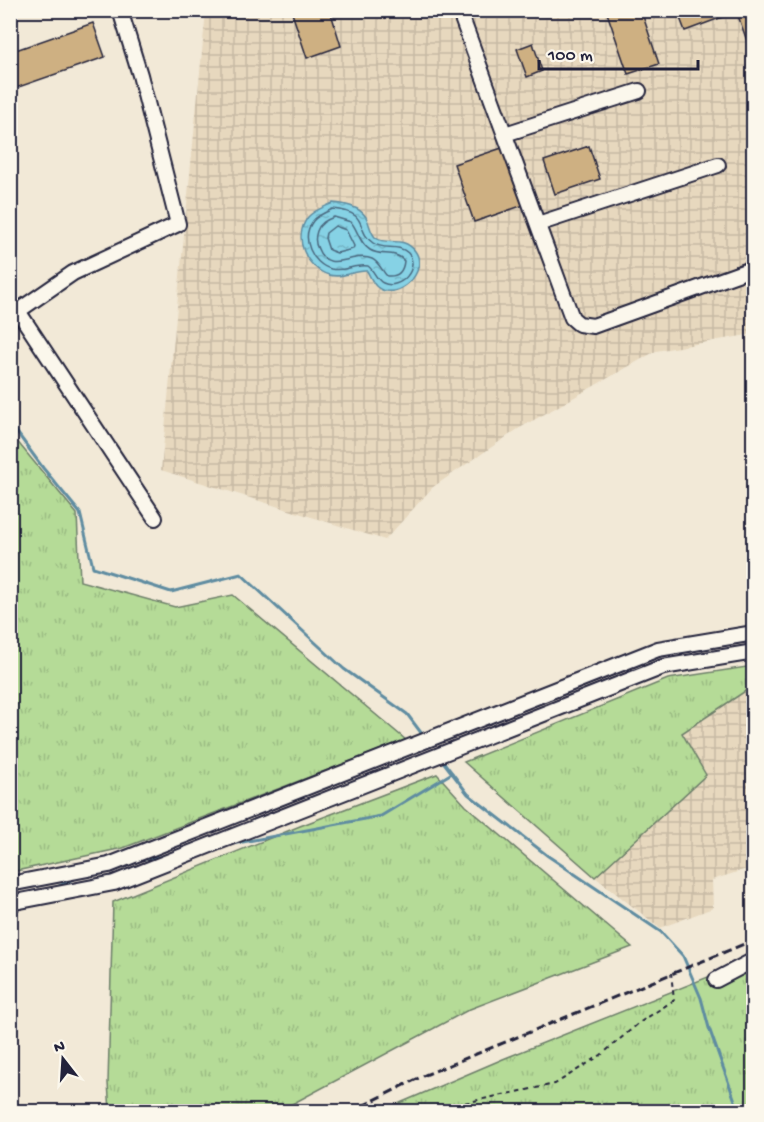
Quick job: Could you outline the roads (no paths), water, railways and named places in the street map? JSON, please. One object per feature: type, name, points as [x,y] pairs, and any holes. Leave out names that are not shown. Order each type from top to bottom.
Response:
[{"type":"street","points":[[120,10],[140,75],[178,224],[73,273],[18,311],[154,518]]},
{"type":"street","points":[[459,10],[572,318],[579,324],[593,326],[753,268]]},
{"type":"street","points":[[505,134],[639,91]]},
{"type":"street","points":[[538,224],[718,165]]},
{"type":"street","points":[[10,884],[109,865],[658,649],[753,633]]},
{"type":"street","points":[[10,903],[114,883],[663,667],[753,652]]},
{"type":"street","points":[[716,980],[753,960]]},
{"type":"water","points":[[333,203],[355,208],[363,213],[376,238],[405,243],[415,251],[418,267],[409,282],[402,288],[385,291],[376,286],[367,271],[334,276],[314,266],[304,251],[301,234],[303,225],[313,212]]},
{"type":"waterway","points":[[10,423],[80,513],[93,567],[171,592],[241,574],[344,669],[407,714],[425,738]]},
{"type":"waterway","points":[[442,760],[468,794],[548,856],[661,932],[683,956],[701,998],[709,1028],[739,1112]]},
{"type":"waterway","points":[[232,844],[381,816],[452,773]]},
{"type":"waterway","points":[[137,860],[166,856]]},
{"type":"waterway","points":[[53,889],[77,877]]},
{"type":"railway","points":[[350,1112],[425,1075],[754,940]]}]
